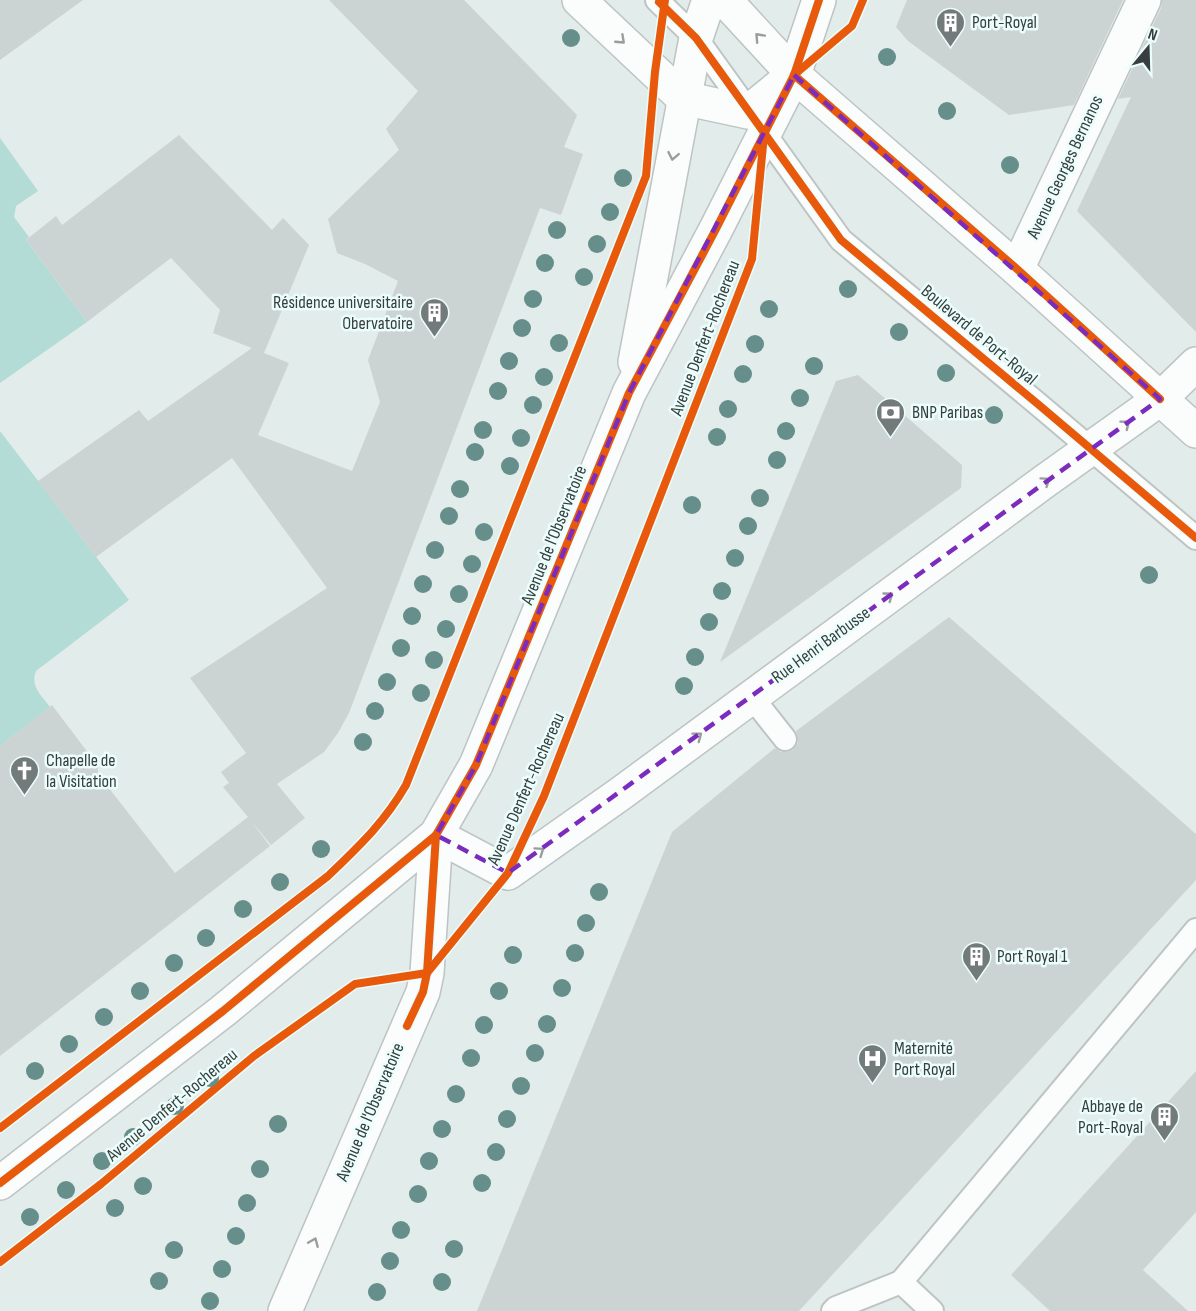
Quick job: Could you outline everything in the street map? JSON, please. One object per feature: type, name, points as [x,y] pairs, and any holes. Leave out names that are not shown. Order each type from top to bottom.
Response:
[{"type":"main road","points":[[579,0],[683,98],[756,123]]},
{"type":"main road","name":"Avenue de l'Observatoire","points":[[629,393],[683,98],[696,38],[709,0]]},
{"type":"main road","points":[[724,0],[794,75],[1017,269],[1196,431]]},
{"type":"main road","name":"Avenue de l'Observatoire","points":[[285,1311],[423,992],[427,973],[436,835],[476,765],[629,393],[756,123],[794,75],[819,0]]},
{"type":"main road","name":"Avenue Georges Bernanos","points":[[1017,269],[1144,0]]},
{"type":"main road","name":"Rue Henri Barbusse","points":[[436,835],[508,873],[620,794],[1160,399],[1196,364]]},
{"type":"main road","points":[[0,1183],[223,1011],[436,835]]},
{"type":"lane","name":"Boulevard de Port-Royal","points":[[657,0],[696,38],[841,240],[1196,538]]},
{"type":"lane","points":[[751,696],[785,739]]},
{"type":"lane","points":[[833,1311],[901,1282],[1196,930]]},
{"type":"lane","points":[[901,1282],[932,1311]]},
{"type":"highlighted area","points":[[794,75],[1160,399],[508,873],[436,835],[476,765],[629,393]]},
{"type":"shaded area","points":[[0,138],[38,191],[16,206],[14,217],[29,237],[26,240],[87,322],[0,383]]},
{"type":"shaded area","points":[[0,431],[129,600],[36,671],[35,686],[50,707],[0,746]]},
{"type":"building","points":[[0,0],[83,0],[0,60]]},
{"type":"building","points":[[329,0],[464,0],[577,115],[564,147],[583,154],[561,215],[540,208],[349,713],[324,752],[277,784],[305,818],[271,845],[251,821],[270,846],[0,1056],[0,746],[52,705],[98,766],[98,774],[175,873],[248,817],[223,787],[229,783],[221,772],[246,753],[190,678],[327,588],[232,458],[96,557],[38,481],[139,410],[148,421],[252,348],[213,333],[220,310],[171,258],[87,322],[26,240],[56,216],[62,225],[179,135],[272,230],[283,218],[309,245],[264,353],[289,363],[258,435],[352,471],[380,402],[368,360],[398,281],[337,253],[328,219],[399,150],[386,129],[418,91]]},
{"type":"building","points":[[907,0],[1123,0],[1074,105],[1009,115],[908,41],[896,27]]},
{"type":"building","points":[[1162,0],[1196,0],[1196,332],[1077,211],[1131,97],[1118,99],[1161,8]]},
{"type":"building","points":[[858,375],[962,465],[961,488],[720,662],[836,381]]},
{"type":"building","name":"Maternité Port Royal","points":[[949,617],[1196,834],[1196,880],[799,1311],[477,1311],[672,832],[775,748],[781,752],[793,750],[798,743],[796,731]]},
{"type":"building","name":"Abbaye de Port-Royal","points":[[1196,1071],[1196,1212],[1143,1270],[1188,1311],[1050,1311],[1011,1275]]},
{"type":"cycle path","points":[[0,1128],[328,876],[361,844],[398,799],[406,785],[646,176],[655,72],[665,0]]},
{"type":"cycle path","points":[[407,1026],[423,992],[427,973],[436,835],[476,765],[629,393],[794,75],[819,0]]},
{"type":"cycle path","points":[[794,75],[852,26],[863,0]]},
{"type":"cycle path","points":[[659,2],[696,38],[841,240],[1196,538]]},
{"type":"cycle path","points":[[794,75],[1017,269],[1160,399]]},
{"type":"cycle path","name":"Avenue Denfert-Rochereau","points":[[0,1262],[101,1184],[254,1056],[355,984],[427,973],[508,873],[544,796],[752,259],[764,135]]},
{"type":"cycle path","points":[[0,1183],[223,1011],[436,835]]},
{"type":"place","name":"Port-Royal","points":[[951,48]]},
{"type":"place","name":"Résidence universitaire Obervatoire","points":[[434,338]]},
{"type":"place","name":"BNP Paribas","points":[[891,438]]},
{"type":"place","name":"Chapelle de la Visitation","points":[[25,796]]},
{"type":"place","name":"Port Royal 1","points":[[976,982]]},
{"type":"place","name":"Maternité Port Royal","points":[[873,1084]]},
{"type":"place","name":"Abbaye de Port-Royal","points":[[1164,1142]]}]
